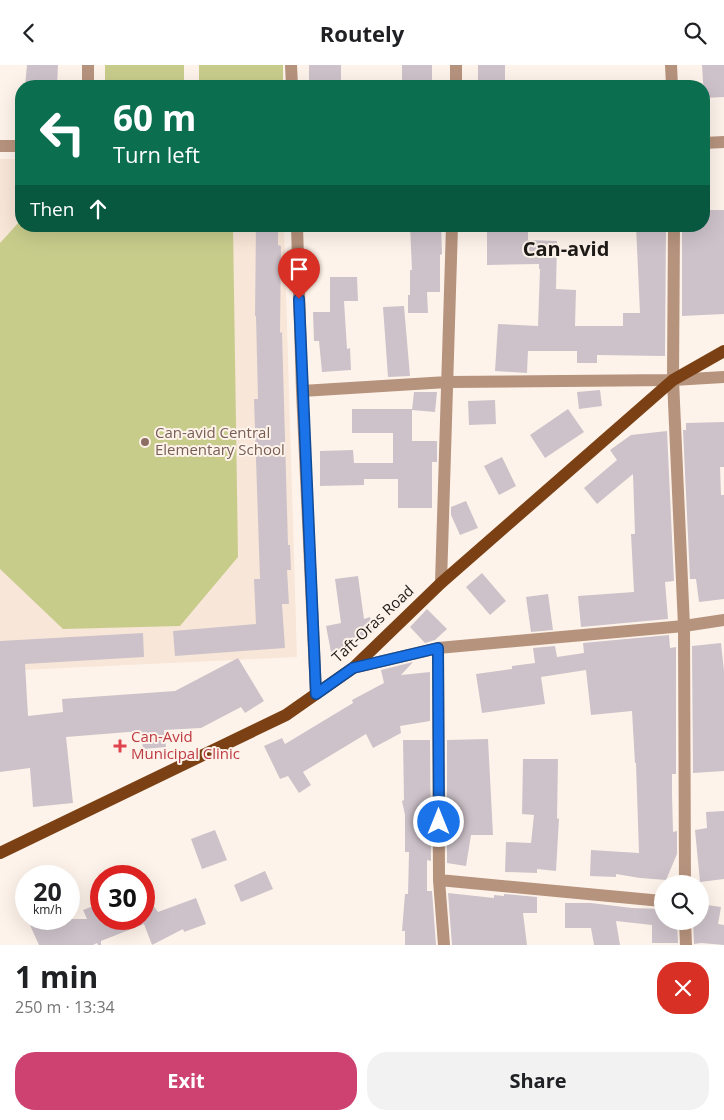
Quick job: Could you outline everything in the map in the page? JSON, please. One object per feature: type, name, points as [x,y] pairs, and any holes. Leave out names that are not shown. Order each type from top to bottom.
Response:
[{"type":"main road","name":"Taft-Oras Road","points":[[0,853],[286,715],[353,668],[441,583],[673,380],[724,351]]},
{"type":"street","points":[[88,65],[88,80]]},
{"type":"street","points":[[291,65],[292,80]]},
{"type":"street","points":[[456,65],[456,80]]},
{"type":"street","points":[[671,65],[672,80]]},
{"type":"street","points":[[710,143],[724,142]]},
{"type":"street","points":[[0,146],[15,146]]},
{"type":"street","points":[[297,232],[302,391],[316,694]]},
{"type":"street","points":[[441,583],[452,232]]},
{"type":"street","points":[[674,232],[673,380],[684,626],[685,875]]},
{"type":"street","points":[[302,391],[447,383],[673,380],[724,377]]},
{"type":"street","points":[[353,668],[438,648],[684,626],[724,620]]},
{"type":"street","points":[[438,648],[439,880],[444,945]]},
{"type":"street","points":[[439,880],[654,900]]},
{"type":"street","points":[[685,930],[686,945]]},
{"type":"shaded area","name":"Can-avid Central Elementary School","points":[[0,159],[15,159],[15,232],[284,232],[297,657],[0,671]]},
{"type":"green space","points":[[105,65],[184,65],[184,80],[105,80]]},
{"type":"green space","points":[[199,65],[283,65],[283,80],[199,80]]},
{"type":"green space","name":"Can-avid Central Elementary School","points":[[15,227],[15,232],[233,232],[238,557],[180,626],[63,629],[0,569],[0,243]]},
{"type":"building","points":[[27,65],[58,65],[57,80],[26,80]]},
{"type":"building","points":[[309,65],[341,65],[341,80],[309,80]]},
{"type":"building","points":[[402,65],[432,65],[432,80],[402,80]]},
{"type":"building","points":[[478,65],[505,65],[505,80],[478,80]]},
{"type":"building","points":[[702,65],[724,65],[724,97],[710,98],[710,80],[703,80]]},
{"type":"building","points":[[710,210],[724,210],[724,314],[682,316],[682,232],[710,232]]},
{"type":"building","points":[[256,232],[278,232],[278,245],[281,246],[280,333],[282,332],[288,545],[290,545],[291,570],[287,570],[289,604],[282,604],[285,648],[175,656],[173,631],[256,624],[254,579],[260,579],[254,399],[258,399],[255,316]]},
{"type":"building","points":[[410,232],[441,232],[440,292],[427,292],[428,313],[408,313],[410,270],[412,270]]},
{"type":"building","points":[[487,232],[528,232],[528,240],[557,241],[556,289],[576,290],[575,326],[623,326],[623,313],[640,313],[636,232],[666,232],[665,356],[597,355],[597,363],[577,363],[577,351],[528,351],[527,373],[495,371],[498,324],[538,326],[540,269],[539,264],[487,265]]},
{"type":"building","points":[[330,277],[357,277],[358,301],[344,301],[347,349],[350,348],[351,370],[322,372],[319,341],[314,341],[313,312],[330,312]]},
{"type":"building","points":[[404,306],[410,376],[388,377],[383,307]]},
{"type":"building","points":[[600,390],[602,406],[579,409],[577,392]]},
{"type":"building","points":[[414,392],[437,392],[435,412],[412,410]]},
{"type":"building","points":[[495,400],[496,424],[469,425],[468,401]]},
{"type":"building","points":[[352,409],[412,409],[412,441],[437,441],[437,462],[432,462],[432,508],[398,508],[398,479],[364,479],[364,485],[320,486],[320,451],[353,450],[354,463],[393,463],[393,433],[352,433]]},
{"type":"building","points":[[568,409],[584,432],[545,458],[530,435]]},
{"type":"building","points":[[724,422],[724,467],[720,467],[721,495],[724,495],[724,599],[699,602],[696,579],[690,579],[683,430],[686,430],[686,423]]},
{"type":"building","points":[[667,431],[674,581],[665,582],[668,619],[581,627],[578,596],[634,592],[631,534],[635,534],[633,474],[597,504],[584,488],[617,460],[610,450],[631,435]]},
{"type":"building","points":[[502,457],[516,486],[499,495],[484,466]]},
{"type":"building","points":[[466,501],[478,528],[460,535],[451,515],[451,507]]},
{"type":"building","points":[[482,573],[506,601],[490,615],[466,587]]},
{"type":"building","points":[[358,576],[364,619],[370,617],[374,633],[352,638],[354,648],[331,652],[326,626],[341,623],[335,579]]},
{"type":"building","points":[[548,594],[553,630],[531,632],[526,597]]},
{"type":"building","points":[[427,609],[447,629],[435,640],[425,643],[410,627]]},
{"type":"building","points":[[143,633],[144,657],[25,664],[28,716],[63,712],[62,699],[175,691],[238,658],[264,701],[245,713],[241,707],[201,728],[164,730],[166,747],[143,749],[141,731],[66,737],[73,803],[33,807],[30,768],[0,772],[0,641]]},
{"type":"building","points":[[669,635],[670,648],[676,647],[676,774],[672,774],[672,794],[673,832],[677,831],[677,854],[668,875],[654,875],[654,879],[616,874],[616,877],[590,876],[591,850],[639,853],[632,711],[591,715],[586,670],[541,677],[545,704],[482,713],[476,674],[512,669],[512,666],[535,663],[533,648],[555,646],[557,657],[584,653],[583,643]]},
{"type":"building","points":[[721,643],[724,671],[724,771],[693,773],[692,646]]},
{"type":"building","points":[[413,662],[401,675],[430,672],[430,721],[400,726],[401,733],[373,748],[366,734],[303,772],[311,785],[299,793],[288,776],[280,779],[264,746],[282,738],[285,744],[353,703],[352,700],[384,683],[381,670]]},
{"type":"building","points":[[488,739],[493,835],[471,835],[466,866],[447,863],[447,740]]},
{"type":"building","points":[[403,740],[430,740],[431,861],[427,860],[427,891],[432,891],[436,945],[405,945],[405,931],[402,931],[405,894],[408,894],[409,852],[405,852],[405,815],[402,801],[404,800]]},
{"type":"building","points":[[523,759],[558,759],[557,819],[559,818],[556,871],[537,869],[537,873],[505,872],[506,842],[531,843],[534,815],[522,814]]},
{"type":"building","points":[[724,811],[724,879],[709,881],[709,875],[699,875],[695,830],[707,828],[706,812]]},
{"type":"building","points":[[215,830],[227,860],[202,869],[191,839]]},
{"type":"building","points":[[265,871],[273,889],[241,902],[234,885]]},
{"type":"building","points":[[448,893],[494,898],[494,895],[504,896],[504,894],[537,897],[537,913],[523,913],[527,945],[452,945]]},
{"type":"building","points":[[196,898],[206,924],[184,932],[183,929],[152,945],[146,930],[155,930],[155,908],[158,912]]},
{"type":"building","points":[[565,903],[591,903],[654,909],[654,930],[677,930],[678,943],[652,943],[652,925],[616,921],[620,945],[594,945],[591,928],[565,928]]},
{"type":"building","points":[[709,905],[721,907],[718,924],[724,925],[724,945],[694,944],[693,930],[709,930]]},
{"type":"building","points":[[90,907],[90,930],[129,930],[101,941],[101,945],[97,943],[93,945],[39,945],[32,930],[80,930],[80,919],[87,919],[83,910]]},
{"type":"place","name":"Can-avid Central Elementary School","points":[[145,442]]},
{"type":"place","name":"Can-Avid Municipal Clinic","points":[[120,746]]},
{"type":"district","name":"Can-avid","points":[[566,249]]},
{"type":"route","points":[[299,299],[316,694],[353,668],[438,648],[439,822]]}]
